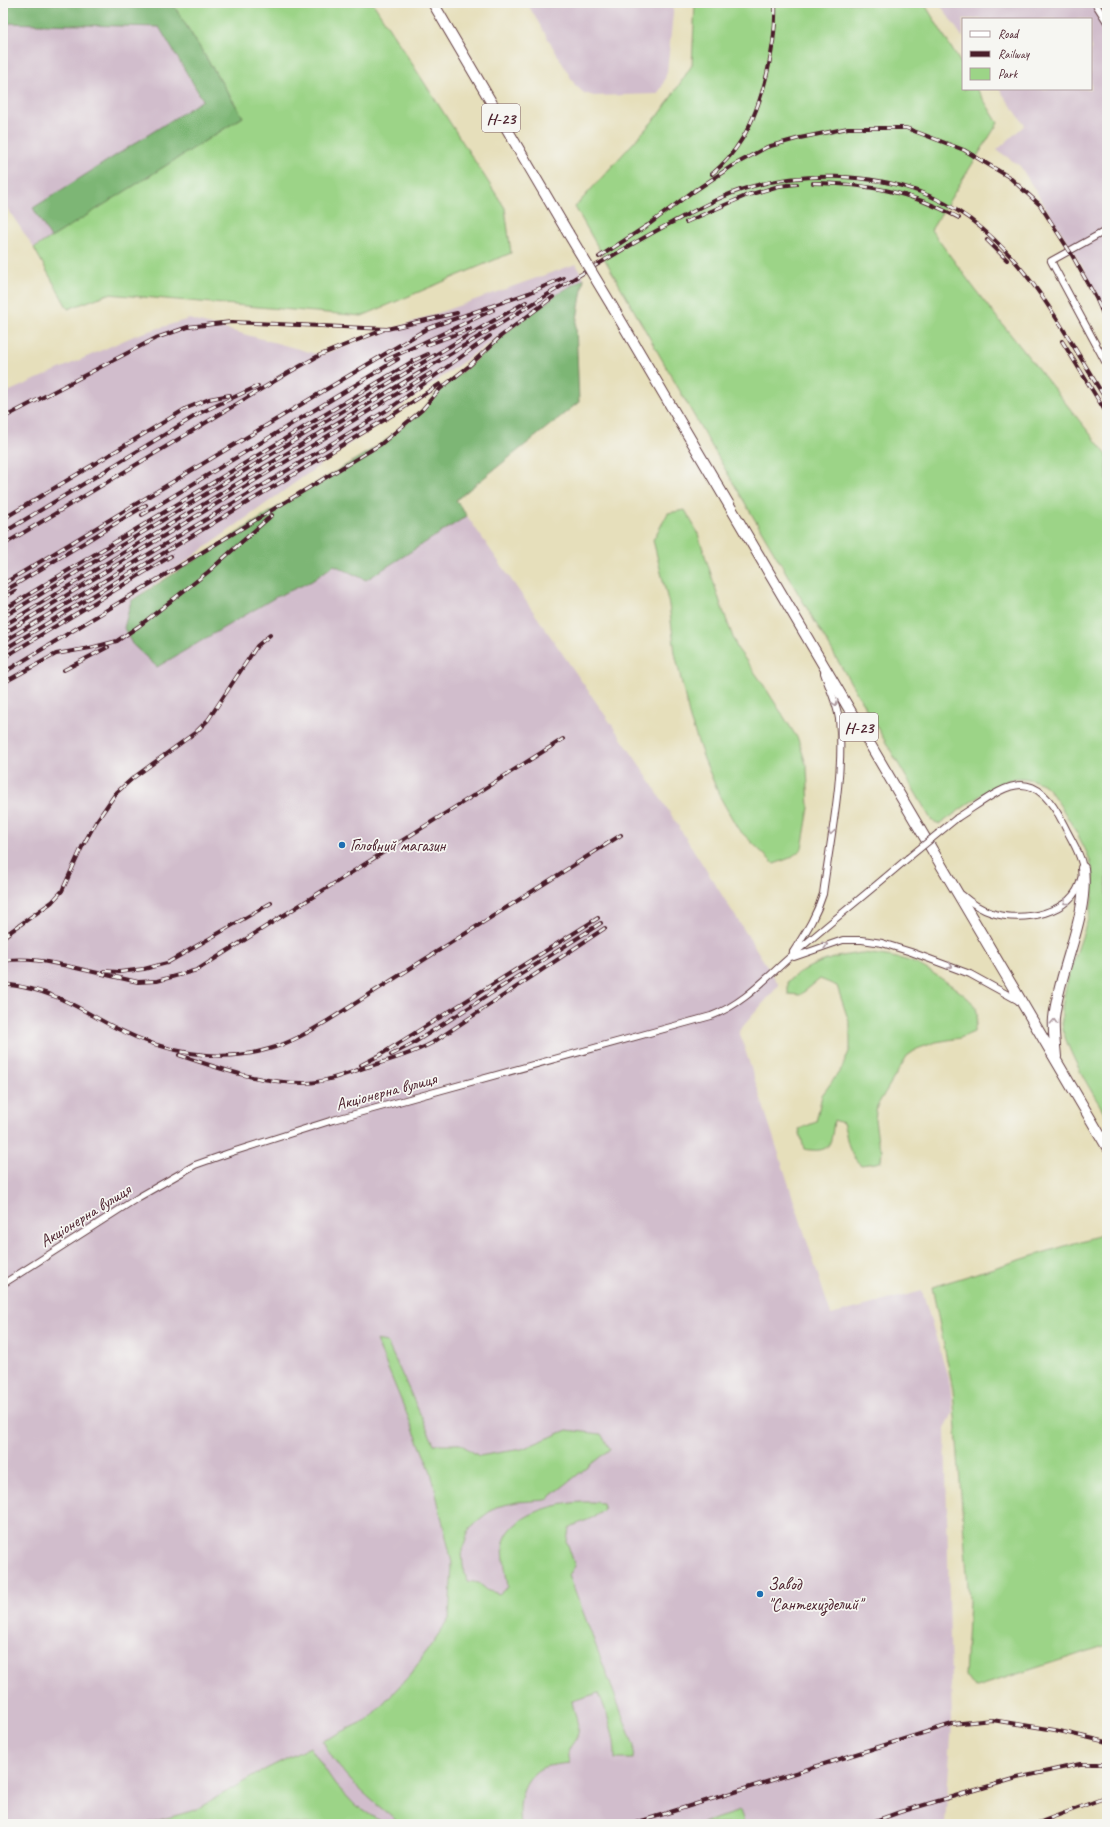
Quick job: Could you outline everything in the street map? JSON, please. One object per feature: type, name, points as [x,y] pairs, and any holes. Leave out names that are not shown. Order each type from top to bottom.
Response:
[{"type":"main road","name":"Н-23","points":[[433,3],[1107,1147]]},
{"type":"main road","points":[[1057,1061],[1054,1017],[1082,907],[1085,891],[1083,868]]},
{"type":"street","points":[[1094,3],[1107,22]]},
{"type":"street","points":[[1107,230],[1051,262],[1107,365]]},
{"type":"street","points":[[789,959],[810,927],[818,911],[822,894],[839,771],[839,719],[836,705],[816,653]]},
{"type":"street","points":[[789,959],[957,818],[1005,788],[1017,784],[1028,785],[1048,797],[1055,807],[1083,868],[1080,884],[1072,898],[1061,906],[1031,915],[1003,915],[992,913],[970,902],[955,889]]},
{"type":"street","points":[[789,959],[843,940],[862,940],[882,943],[970,974],[1020,1001]]},
{"type":"street","name":"Акціонерна вулиця","points":[[3,1284],[139,1197],[195,1165],[333,1120],[711,1016],[725,1011],[747,996],[789,959]]},
{"type":"shaded area","points":[[527,3],[674,3],[667,72],[662,87],[657,94],[594,96],[584,93],[575,85]]},
{"type":"shaded area","points":[[939,3],[1095,3],[1107,22],[1107,311],[1082,266],[1020,166],[997,150],[1025,125],[1000,90],[1092,90],[1092,18],[962,18],[962,37]]},
{"type":"shaded area","points":[[3,23],[159,27],[203,101],[36,213],[51,238],[34,248],[3,202]]},
{"type":"shaded area","points":[[576,264],[584,278],[556,295],[131,601],[124,628],[276,597],[312,581],[334,565],[366,580],[467,516],[639,764],[779,985],[739,1031],[831,1315],[922,1291],[950,1384],[953,1413],[945,1428],[952,1724],[945,1824],[3,1824],[3,394],[136,335],[189,319],[320,355]]},
{"type":"green space","points":[[3,3],[100,3],[174,6],[243,117],[51,238],[33,208],[203,100],[159,27],[3,23]]},
{"type":"green space","points":[[100,3],[373,3],[505,208],[511,253],[362,316],[108,294],[68,309],[34,248],[243,117],[174,6]]},
{"type":"green space","points":[[695,3],[924,3],[962,65],[962,90],[978,90],[998,123],[931,230],[983,300],[1107,455],[1107,1117],[1073,1058],[1062,1023],[1062,1008],[1065,993],[1089,915],[1093,885],[1093,875],[1090,861],[1070,822],[1050,791],[1045,786],[1033,780],[1020,778],[1001,783],[990,789],[940,824],[932,821],[701,428],[575,207],[662,111],[692,65]]},
{"type":"green space","points":[[584,278],[576,325],[579,402],[456,500],[467,516],[366,580],[334,565],[312,581],[276,597],[157,667],[132,644],[124,628],[131,601],[292,498],[381,444],[422,410],[440,389],[469,366],[501,336],[556,295]]},
{"type":"green space","points":[[685,510],[697,531],[721,605],[737,648],[761,681],[798,739],[807,767],[809,808],[802,849],[790,858],[774,864],[738,829],[720,797],[704,759],[690,719],[675,653],[669,605],[653,540],[668,513]]},
{"type":"green space","points":[[862,953],[897,958],[923,967],[950,984],[973,1003],[976,1008],[977,1020],[974,1032],[960,1038],[936,1042],[917,1049],[907,1056],[877,1106],[875,1119],[878,1142],[882,1150],[881,1161],[861,1165],[856,1161],[850,1151],[843,1123],[834,1120],[831,1141],[825,1148],[820,1150],[804,1149],[799,1129],[816,1122],[822,1095],[842,1068],[850,1049],[850,1025],[837,986],[820,979],[800,995],[788,994],[788,981],[805,969],[823,961]]},
{"type":"green space","points":[[1107,1233],[1107,1645],[974,1688],[965,1676],[969,1600],[953,1390],[932,1287]]},
{"type":"green space","points":[[376,1340],[387,1342],[434,1444],[460,1444],[479,1456],[522,1449],[567,1430],[601,1434],[610,1449],[546,1500],[517,1502],[496,1507],[470,1528],[462,1550],[463,1566],[467,1581],[479,1583],[487,1590],[499,1594],[508,1587],[503,1546],[504,1542],[509,1531],[519,1522],[531,1514],[576,1502],[602,1503],[604,1509],[592,1518],[569,1528],[567,1542],[575,1566],[569,1575],[634,1746],[633,1759],[615,1759],[614,1742],[608,1717],[599,1693],[572,1701],[578,1733],[568,1754],[570,1763],[540,1769],[529,1780],[522,1794],[520,1809],[521,1824],[400,1824],[357,1787],[338,1765],[323,1741],[368,1719],[410,1675],[449,1619],[452,1563],[431,1472]]},
{"type":"green space","points":[[310,1747],[335,1784],[355,1805],[384,1824],[146,1824],[195,1810],[264,1770]]},
{"type":"green space","points":[[740,1811],[745,1824],[699,1824]]},
{"type":"railway","points":[[712,174],[725,162],[739,144],[750,125],[756,109],[762,92],[771,55],[774,36],[775,3]]},
{"type":"railway","points":[[693,192],[732,166],[767,147],[800,138],[848,128],[906,128],[964,150],[1009,177],[1040,205],[1072,255],[1096,298],[1107,323]]},
{"type":"railway","points":[[3,626],[620,251],[719,198],[740,190],[770,182],[813,177],[858,178],[880,181],[920,192],[953,208],[982,228],[1007,253],[1030,280],[1051,309],[1107,401]]},
{"type":"railway","points":[[813,183],[870,187],[906,195],[923,201],[959,218]]},
{"type":"railway","points":[[745,196],[779,186],[797,184]]},
{"type":"railway","points":[[643,229],[696,189]]},
{"type":"railway","points":[[686,222],[750,194]]},
{"type":"railway","points":[[599,257],[648,225]]},
{"type":"railway","points":[[987,240],[1007,260]]},
{"type":"railway","points":[[3,584],[428,328],[529,293],[563,278]]},
{"type":"railway","points":[[3,673],[381,444],[422,410],[440,389],[469,366],[501,336],[553,297]]},
{"type":"railway","points":[[3,617],[460,340],[526,302]]},
{"type":"railway","points":[[386,360],[493,310]]},
{"type":"railway","points":[[3,418],[156,338],[188,327],[231,322],[387,329],[457,313]]},
{"type":"railway","points":[[427,345],[470,329]]},
{"type":"railway","points":[[3,545],[288,373],[320,355],[383,330]]},
{"type":"railway","points":[[3,642],[389,409],[490,336]]},
{"type":"railway","points":[[1062,341],[1107,414]]},
{"type":"railway","points":[[3,610],[413,361],[428,354]]},
{"type":"railway","points":[[142,515],[398,359]]},
{"type":"railway","points":[[3,634],[431,373]]},
{"type":"railway","points":[[3,650],[394,414],[440,384]]},
{"type":"railway","points":[[3,533],[200,413],[258,386]]},
{"type":"railway","points":[[3,519],[187,408],[209,399],[230,395]]},
{"type":"railway","points":[[3,592],[146,505]]},
{"type":"railway","points":[[3,683],[56,654],[90,648],[117,641],[139,626],[208,572],[272,515]]},
{"type":"railway","points":[[3,658],[171,556]]},
{"type":"railway","points":[[3,598],[15,591]]},
{"type":"railway","points":[[3,937],[52,902],[62,891],[82,847],[96,822],[116,793],[133,778],[196,732],[208,720],[257,646],[270,635]]},
{"type":"railway","points":[[64,670],[108,647]]},
{"type":"railway","points":[[67,966],[138,982],[157,981],[197,970],[563,739]]},
{"type":"railway","points":[[3,984],[30,989],[64,1000],[110,1025],[136,1037],[173,1049],[211,1055],[250,1053],[269,1049],[277,1047],[307,1033],[329,1020],[621,835]]},
{"type":"railway","points":[[104,971],[119,972],[144,969],[167,963],[271,903]]},
{"type":"railway","points":[[361,1065],[380,1055],[598,918]]},
{"type":"railway","points":[[391,1055],[412,1044],[601,923]]},
{"type":"railway","points":[[179,1055],[242,1075],[275,1081],[307,1083],[337,1077],[400,1056],[432,1043],[605,928]]},
{"type":"railway","points":[[3,961],[29,960],[72,967]]},
{"type":"railway","points":[[632,1824],[952,1724],[992,1720],[1055,1730],[1107,1742]]},
{"type":"railway","points":[[867,1824],[900,1812],[1017,1778],[1080,1764],[1107,1764]]},
{"type":"railway","points":[[1035,1824],[1107,1797]]},
{"type":"place","name":"Головний магазин","points":[[342,845]]},
{"type":"place","name":"Завод \"Сантехизделий\"","points":[[760,1594]]}]
